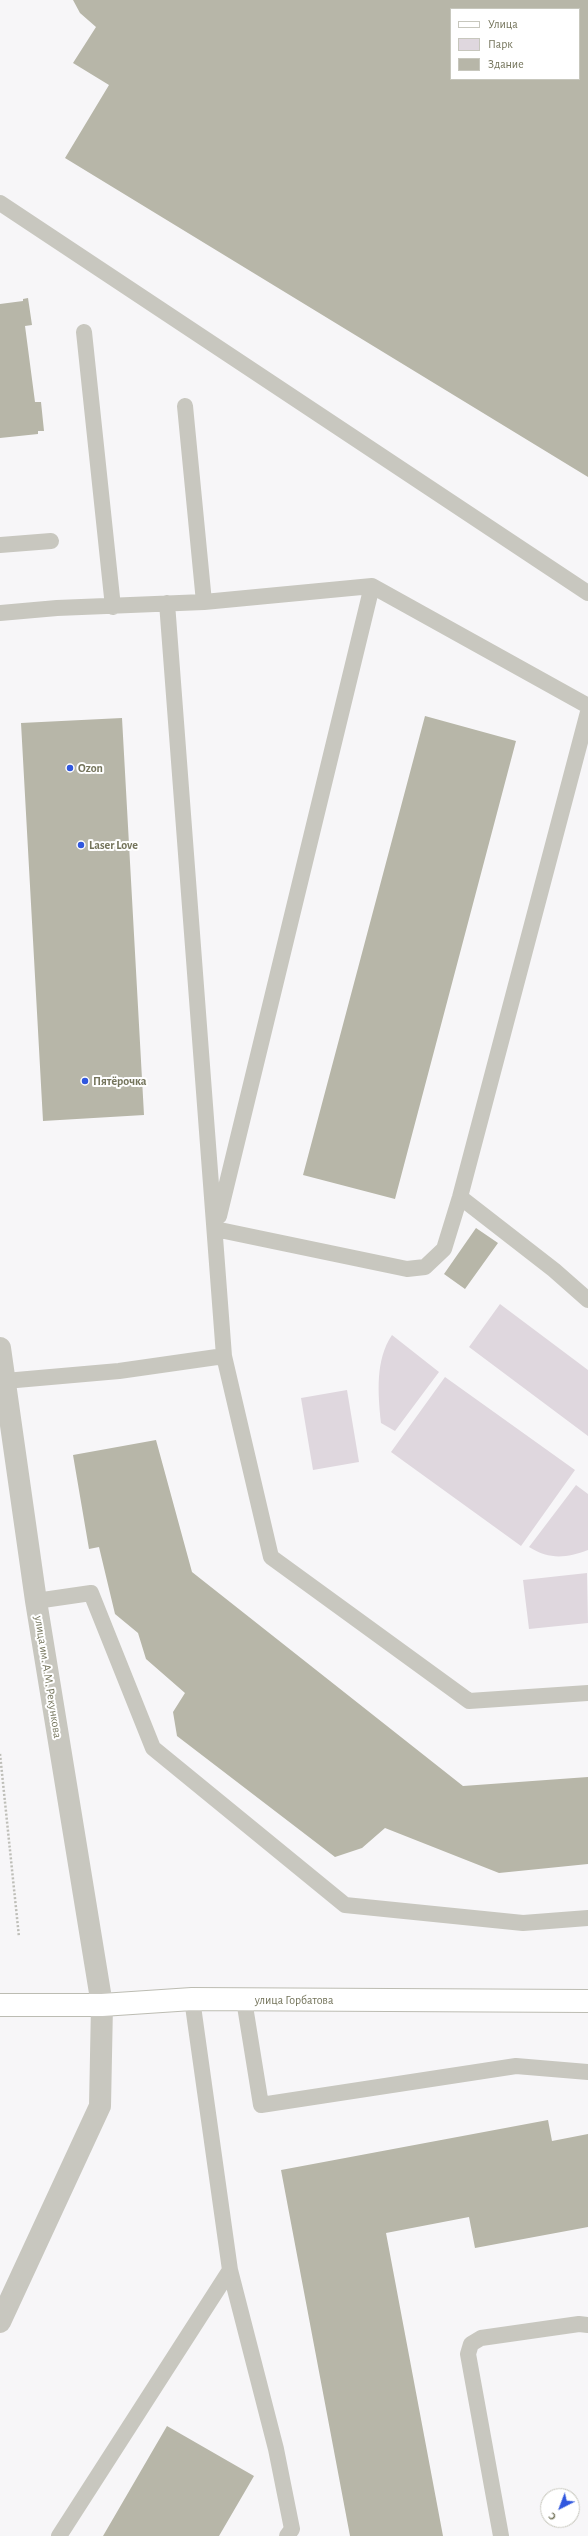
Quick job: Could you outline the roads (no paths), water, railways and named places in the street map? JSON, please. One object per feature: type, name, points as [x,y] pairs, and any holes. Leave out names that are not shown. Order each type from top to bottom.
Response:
[{"type":"main road","name":"улица Горбатова","points":[[0,2005],[102,2005],[192,1999],[588,2001]]},
{"type":"street","name":"улица им. А.М. Рекункова","points":[[0,1348],[36,1601],[102,2005],[100,2106],[0,2322]]},
{"type":"lane","points":[[0,203],[588,593]]},
{"type":"lane","points":[[84,332],[113,607]]},
{"type":"lane","points":[[185,406],[204,602]]},
{"type":"lane","points":[[0,545],[50,541]]},
{"type":"lane","points":[[0,613],[56,608],[113,607],[204,602],[372,586],[588,706]]},
{"type":"lane","points":[[215,1229],[372,586]]},
{"type":"lane","points":[[167,603],[224,1356],[271,1557],[469,1701],[588,1693]]},
{"type":"lane","points":[[215,1229],[407,1269],[425,1267],[444,1249],[460,1197],[588,712]]},
{"type":"lane","points":[[460,1197],[554,1270],[588,1300]]},
{"type":"lane","points":[[5,1381],[119,1371],[224,1356]]},
{"type":"lane","points":[[36,1601],[90,1593],[153,1748],[345,1904],[523,1923],[588,1918]]},
{"type":"lane","points":[[192,1999],[230,2270],[276,2449],[292,2529],[287,2536]]},
{"type":"lane","points":[[244,2000],[261,2105],[516,2066],[588,2072]]},
{"type":"lane","points":[[59,2536],[230,2270]]},
{"type":"lane","points":[[501,2536],[468,2354],[471,2344],[481,2338],[580,2324],[588,2325]]},
{"type":"place","name":"Ozon","points":[[70,768]]},
{"type":"place","name":"Laser Love","points":[[81,845]]},
{"type":"place","name":"Пятёрочка","points":[[85,1081]]}]
